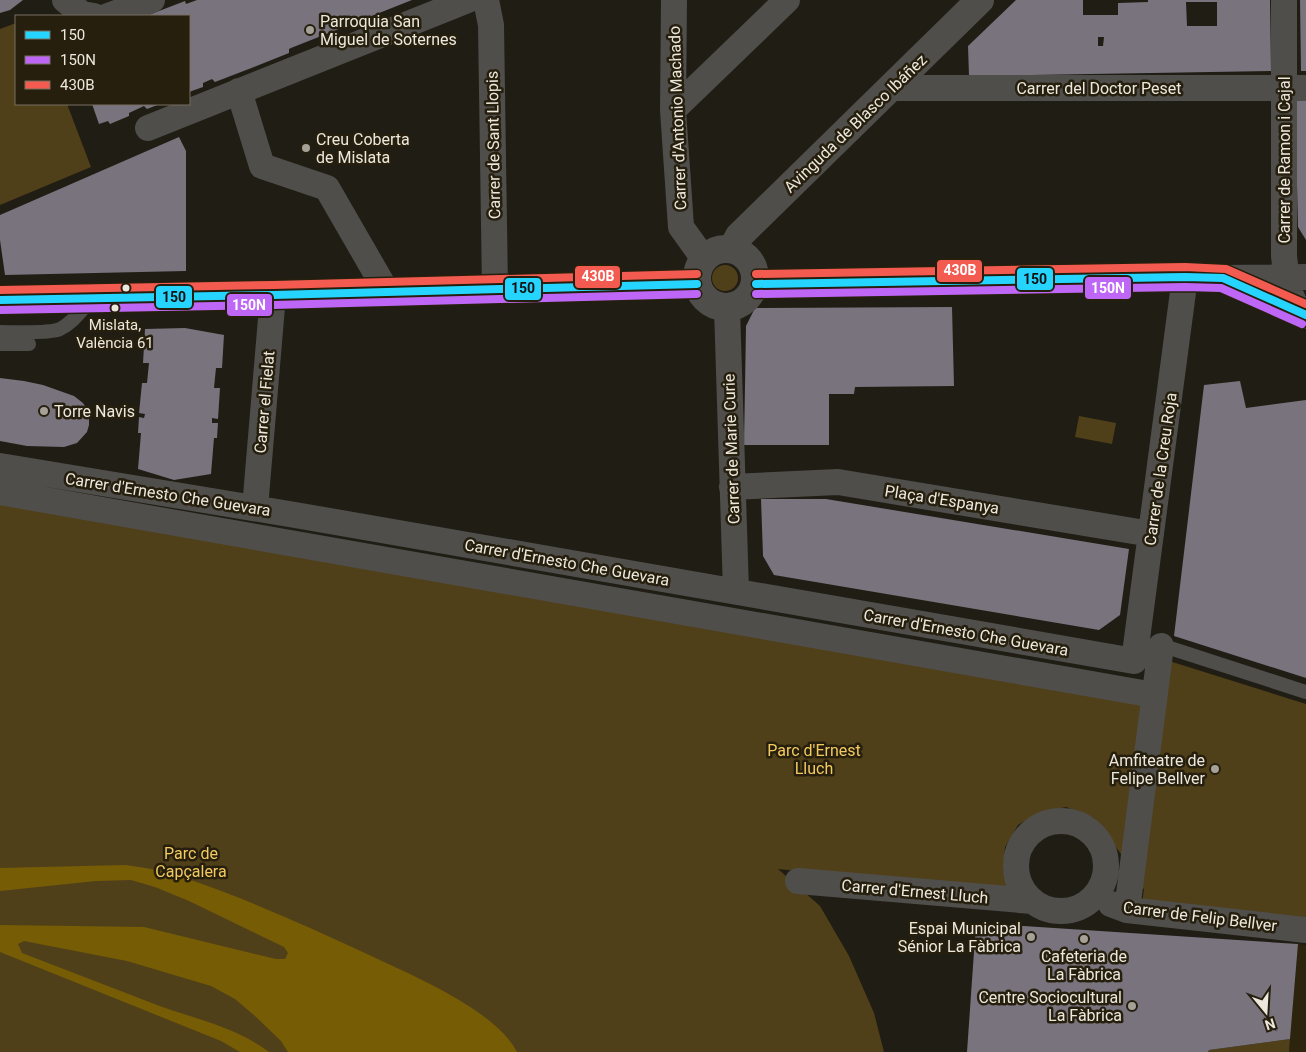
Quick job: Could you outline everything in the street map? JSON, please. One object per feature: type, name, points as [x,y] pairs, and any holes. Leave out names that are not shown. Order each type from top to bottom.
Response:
[{"type":"street","points":[[65,0],[82,14],[88,15]]},
{"type":"street","points":[[111,15],[152,0]]},
{"type":"street","points":[[148,128],[240,91],[437,6],[468,0]]},
{"type":"street","name":"Carrer de Sant Llopis","points":[[486,0],[491,25],[495,290]]},
{"type":"street","name":"Carrer d'Antonio Machado","points":[[674,0],[673,110],[681,227],[700,272]]},
{"type":"street","points":[[673,110],[787,0]]},
{"type":"street","name":"Carrer de Ramon i Cajal","points":[[1284,0],[1296,88],[1284,251],[1296,277],[1297,307],[1306,315]]},
{"type":"street","name":"Avinguda de Blasco Ibáñez","points":[[732,249],[739,236],[891,88],[974,2]]},
{"type":"street","name":"Carrer del Doctor Peset","points":[[891,88],[1296,88]]},
{"type":"street","points":[[240,91],[262,166],[327,188],[387,292]]},
{"type":"street","points":[[722,249],[732,249],[743,254],[751,262],[756,273],[756,284],[748,298],[742,303],[727,308],[717,306],[701,294],[700,272],[712,253],[722,249]]},
{"type":"street","points":[[0,300],[495,290],[700,272]]},
{"type":"street","name":"Carrer de la Creu Roja","points":[[1127,910],[1154,695],[1144,649],[1151,534],[1185,277]]},
{"type":"street","points":[[756,284],[1296,277]]},
{"type":"street","points":[[1223,278],[1306,315]]},
{"type":"street","name":"Carrer el Fielat","points":[[255,508],[273,295]]},
{"type":"street","name":"Carrer de Marie Curie","points":[[727,308],[736,591]]},
{"type":"street","name":"Carrer d'Ernesto Che Guevara","points":[[0,466],[736,591],[1144,649]]},
{"type":"street","name":"Plaça d'Espanya","points":[[732,488],[838,482],[1151,534]]},
{"type":"street","name":"Carrer d'Ernesto Che Guevara","points":[[0,492],[1154,695]]},
{"type":"street","points":[[1056,821],[1080,824],[1093,834],[1102,846],[1107,868],[1104,884],[1095,897],[1082,907],[1067,912],[1051,911],[1032,902],[1022,890],[1016,874],[1016,858],[1022,843],[1028,835],[1041,826],[1056,821]]},
{"type":"street","name":"Carrer d'Ernest Lluch","points":[[798,881],[1032,902]]},
{"type":"street","name":"Carrer de Felip Bellver","points":[[1095,897],[1127,910],[1306,930]]},
{"type":"lane","points":[[0,332],[59,329],[93,298]]},
{"type":"lane","points":[[0,344],[29,344]]},
{"type":"lane","points":[[1144,649],[1306,692]]},
{"type":"shaded area","points":[[126,865],[171,873],[208,886],[299,923],[427,982],[471,1007],[490,1021],[506,1036],[517,1052],[288,1052],[281,1041],[255,1016],[235,999],[211,986],[127,961],[24,941],[18,944],[22,953],[157,1005],[215,1024],[243,1036],[269,1052],[240,1052],[221,1041],[0,952],[0,925],[144,927],[276,959],[285,959],[288,953],[284,947],[189,901],[155,887],[131,880],[96,881],[0,891],[0,868]]},
{"type":"shaded area","points":[[1298,944],[1306,945],[1306,1052],[1289,1052]]},
{"type":"green space","points":[[15,23],[15,105],[67,105],[91,167],[0,205],[0,29]]},
{"type":"green space","points":[[725,265],[735,268],[738,278],[735,288],[725,291],[715,288],[712,278],[715,268]]},
{"type":"green space","points":[[1079,416],[1116,423],[1112,444],[1075,437]]},
{"type":"green space","points":[[0,498],[1147,702],[1127,862],[1094,818],[1066,807],[1038,813],[1018,825],[1005,847],[1003,870],[1010,892],[778,869],[820,906],[849,956],[874,1013],[884,1052],[0,1052]]},
{"type":"green space","points":[[1166,660],[1306,704],[1306,920],[1142,903],[1144,889],[1140,887]]},
{"type":"green space","points":[[1290,1039],[1289,1052],[1208,1052],[1209,1050]]},
{"type":"building","points":[[0,0],[23,0],[10,10],[0,13]]},
{"type":"building","points":[[197,0],[412,0],[291,48],[289,53],[254,67],[215,82],[212,79],[203,83],[203,87],[190,92],[190,15],[149,15],[185,1],[186,4]]},
{"type":"building","points":[[1016,0],[1083,0],[1083,15],[1118,15],[1118,3],[1148,2],[1148,0],[1270,0],[1271,71],[969,76],[968,46]],"holes":[[[1186,2],[1217,2],[1217,26],[1187,26]],[[1098,37],[1104,37],[1103,46],[1098,46]]]},
{"type":"building","points":[[1300,0],[1306,0],[1306,71],[1301,71]]},
{"type":"building","points":[[1295,99],[1306,99],[1306,240],[1298,227]]},
{"type":"building","points":[[92,105],[157,105],[147,109],[144,106],[129,113],[129,116],[110,124],[108,121],[99,124]]},
{"type":"building","points":[[179,137],[186,151],[186,271],[5,275],[0,240],[0,215]]},
{"type":"building","points":[[952,307],[954,386],[855,387],[854,394],[829,394],[829,445],[744,445],[746,326],[755,308]]},
{"type":"building","points":[[185,328],[224,335],[222,368],[216,368],[214,388],[220,388],[218,419],[212,418],[212,423],[218,423],[217,438],[214,438],[211,474],[174,480],[138,469],[141,433],[138,433],[139,417],[144,418],[145,414],[139,413],[142,383],[147,383],[149,363],[143,363],[145,329]]},
{"type":"building","name":"Torre Navis","points":[[0,378],[43,385],[74,396],[83,403],[89,413],[87,432],[77,443],[64,447],[27,446],[0,441]]},
{"type":"building","points":[[1240,381],[1246,408],[1306,400],[1306,678],[1174,636],[1204,385]]},
{"type":"building","points":[[761,499],[826,499],[1129,549],[1120,615],[1099,630],[774,575],[763,556]]},
{"type":"building","name":"Centre Sociocultural La Fàbrica","points":[[976,923],[1298,944],[1290,1039],[1209,1050],[1208,1052],[967,1052]]},
{"type":"transit line","name":"430B","points":[[756,274],[1185,267],[1226,269],[1306,304]]},
{"type":"transit line","name":"430B","points":[[0,290],[697,274]]},
{"type":"transit line","name":"150","points":[[756,284],[1223,278],[1306,315]]},
{"type":"transit line","name":"150","points":[[0,300],[697,284]]},
{"type":"transit line","name":"150N","points":[[756,294],[1221,288],[1302,324]]},
{"type":"transit line","name":"150N","points":[[0,310],[697,294]]},
{"type":"place","name":"Parroquia San Miguel de Soternes","points":[[310,30]]},
{"type":"place","name":"Creu Coberta de Mislata","points":[[306,148]]},
{"type":"place","name":"Mislata, València 61","points":[[115,308]]},
{"type":"place","name":"Torre Navis","points":[[44,411]]},
{"type":"place","name":"Amfiteatre de Felipe Bellver","points":[[1215,769]]},
{"type":"place","name":"Espai Municipal Sénior La Fàbrica","points":[[1031,937]]},
{"type":"place","name":"Cafeteria de La Fàbrica","points":[[1084,939]]},
{"type":"place","name":"Centre Sociocultural La Fàbrica","points":[[1132,1006]]},
{"type":"park label","name":"Parc d'Ernest Lluch","points":[[814,759]]},
{"type":"park label","name":"Parc de Capçalera","points":[[191,862]]}]
